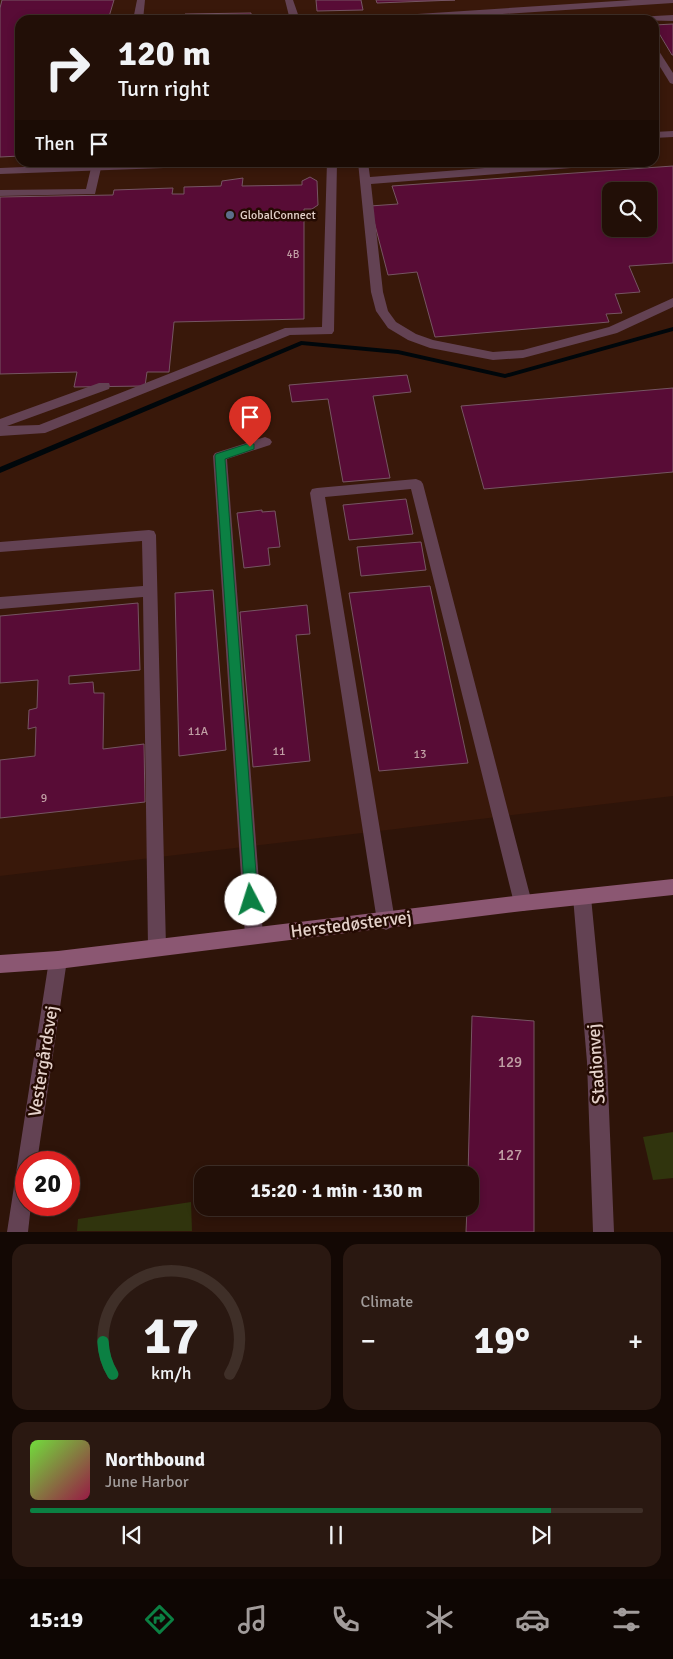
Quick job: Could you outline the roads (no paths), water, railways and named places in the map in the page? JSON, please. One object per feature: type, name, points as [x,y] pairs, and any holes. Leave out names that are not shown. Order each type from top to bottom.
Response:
[{"type":"street","points":[[139,15],[141,0]]},
{"type":"street","points":[[289,0],[294,15]]},
{"type":"street","points":[[446,15],[673,0]]},
{"type":"street","points":[[659,19],[673,18]]},
{"type":"street","points":[[659,58],[673,81]]},
{"type":"street","points":[[659,135],[673,134]]},
{"type":"street","points":[[0,171],[102,167]]},
{"type":"street","points":[[0,430],[40,430],[289,331],[328,331],[332,167]]},
{"type":"street","points":[[364,167],[377,292],[382,311],[392,325],[412,337],[430,344],[478,354],[504,356],[523,354],[613,330],[673,302]]},
{"type":"street","points":[[366,181],[545,167]]},
{"type":"street","points":[[0,193],[91,192],[96,168]]},
{"type":"street","points":[[0,424],[104,386]]},
{"type":"street","points":[[254,935],[220,456],[265,442]]},
{"type":"street","points":[[386,920],[317,493],[416,484],[512,853],[523,903]]},
{"type":"street","points":[[0,547],[149,535],[157,947]]},
{"type":"street","points":[[0,603],[150,591]]},
{"type":"street","name":"Herstedøstervej","points":[[0,964],[58,960],[523,903],[673,887]]},
{"type":"street","name":"Stadionvej","points":[[582,897],[597,1062],[604,1232]]},
{"type":"street","name":"Vestergårdsvej","points":[[29,1151],[58,960]]},
{"type":"street","points":[[17,1232],[19,1216]]},
{"type":"waterway","points":[[0,470],[301,343],[398,352],[505,376],[673,329]]},
{"type":"place","name":"GlobalConnect","points":[[230,215]]}]
